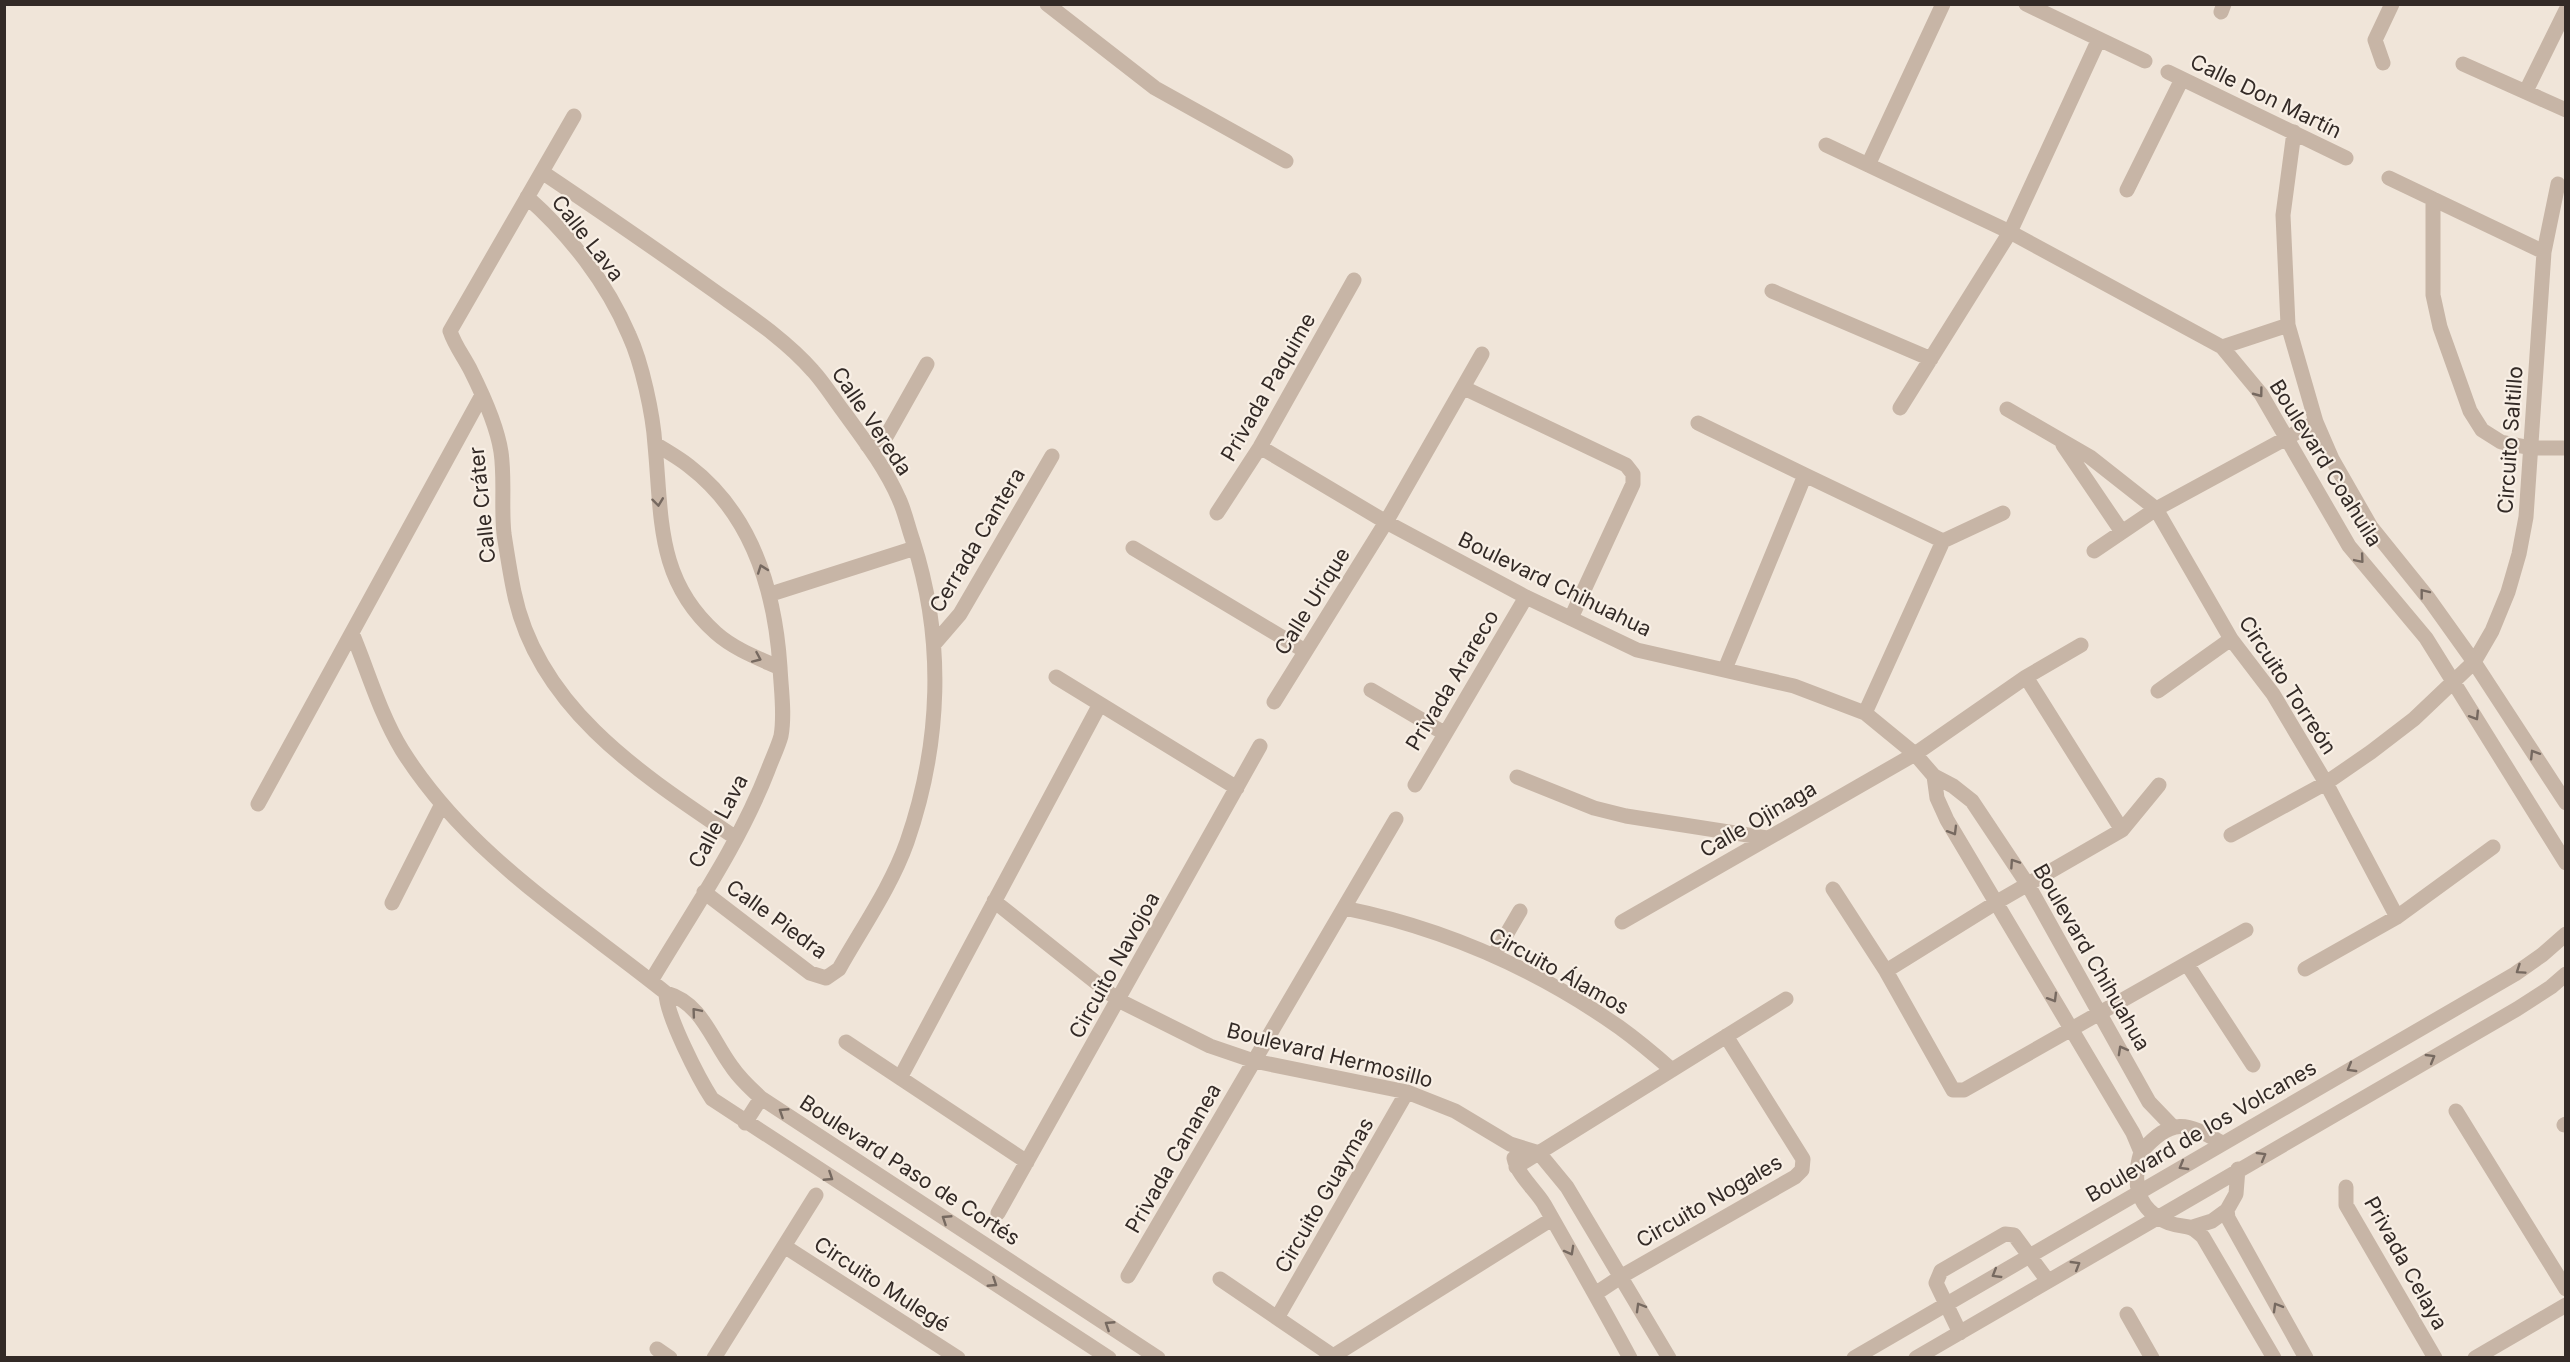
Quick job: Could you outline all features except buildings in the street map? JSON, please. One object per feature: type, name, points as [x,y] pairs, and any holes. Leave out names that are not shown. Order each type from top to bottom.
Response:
[{"type":"street","points":[[1047,4],[1155,88],[1286,161]]},
{"type":"street","points":[[1868,165],[1943,4]]},
{"type":"street","points":[[2026,4],[2145,61]]},
{"type":"street","points":[[2384,63],[2375,40],[2392,4]]},
{"type":"street","points":[[2526,91],[2565,10]]},
{"type":"street","points":[[1900,408],[2010,232],[2099,39]]},
{"type":"street","points":[[2463,64],[2565,110]]},
{"type":"street","name":"Calle Don Martín","points":[[2168,72],[2346,158]]},
{"type":"street","points":[[2127,190],[2182,79]]},
{"type":"street","name":"Calle Cráter","points":[[574,116],[450,331],[482,395],[501,451],[504,533],[515,594],[528,634],[545,669],[575,712],[615,752],[736,838]]},
{"type":"street","name":"Boulevard Coahuila","points":[[2294,132],[2283,215],[2288,325],[2316,422],[2332,459],[2372,527],[2429,599],[2474,662],[2565,803]]},
{"type":"street","name":"Boulevard Coahuila","points":[[1826,145],[2010,232],[2222,347],[2261,394],[2349,546],[2426,638],[2565,863]]},
{"type":"street","name":"Calle Vereda","points":[[542,172],[636,235],[770,331],[814,371],[867,445],[899,498],[930,603],[935,643],[936,686],[932,740],[924,784],[907,843],[894,871],[839,969],[826,978]]},
{"type":"street","points":[[2389,178],[2544,252]]},
{"type":"street","name":"Circuito Saltillo","points":[[2231,835],[2326,783],[2406,725],[2474,662],[2492,630],[2508,592],[2519,554],[2526,517],[2544,252],[2558,184]]},
{"type":"street","name":"Calle Lava","points":[[527,197],[547,215],[598,278],[630,335],[643,379],[655,444],[657,496],[664,543],[672,571],[692,608],[717,634],[747,653],[780,668]]},
{"type":"street","points":[[2433,199],[2433,295],[2440,327],[2470,411],[2482,430],[2501,441],[2531,448],[2565,448]]},
{"type":"street","name":"Privada Paquime","points":[[1217,513],[1260,447],[1354,280]]},
{"type":"street","points":[[1772,291],[1931,359]]},
{"type":"street","points":[[2222,347],[2288,325]]},
{"type":"street","name":"Calle Urique","points":[[1274,702],[1386,522],[1482,354]]},
{"type":"street","points":[[867,445],[887,435],[927,364]]},
{"type":"street","points":[[1464,388],[1626,465],[1633,474],[1633,484],[1571,618]]},
{"type":"street","points":[[258,804],[482,395]]},
{"type":"street","points":[[2007,410],[2090,457],[2156,509]]},
{"type":"street","points":[[2094,551],[2156,509],[2316,422]]},
{"type":"street","points":[[1698,423],[1943,542]]},
{"type":"street","points":[[2062,443],[2122,532]]},
{"type":"street","name":"Calle Lava","points":[[651,981],[736,838],[759,791],[781,736],[778,635],[771,594],[759,560],[743,528],[721,497],[691,467],[655,444]]},
{"type":"street","name":"Boulevard Chihuahua","points":[[1260,447],[1386,522],[1526,597],[1637,650],[1794,686],[1865,713],[1915,754],[1934,776],[1953,786],[1972,801],[2028,885],[2150,1102],[2174,1127]]},
{"type":"street","name":"Cerrada Cantera","points":[[935,643],[960,615],[1052,456]]},
{"type":"street","points":[[1725,669],[1805,475]]},
{"type":"street","name":"Circuito Torreón","points":[[2156,509],[2231,639],[2273,694],[2326,783],[2397,917]]},
{"type":"street","points":[[1865,713],[1943,542],[2003,513]]},
{"type":"street","points":[[771,594],[915,548]]},
{"type":"street","points":[[1133,548],[1305,651]]},
{"type":"street","name":"Privada Arareco","points":[[1414,785],[1526,597]]},
{"type":"street","name":"Boulevard Paso de Cortés","points":[[352,633],[385,716],[402,749],[441,806],[507,871],[666,993],[680,997],[696,1009],[731,1066],[744,1083],[761,1098],[1158,1358]]},
{"type":"street","points":[[2158,691],[2231,639]]},
{"type":"street","name":"Calle Ojinaga","points":[[1622,922],[1915,754],[2026,677],[2081,645]]},
{"type":"street","points":[[1056,677],[1237,788]]},
{"type":"street","points":[[2026,677],[2122,830]]},
{"type":"street","points":[[1371,690],[1444,733]]},
{"type":"street","points":[[900,1078],[1100,704]]},
{"type":"street","name":"Circuito Navojoa","points":[[998,1213],[1260,746]]},
{"type":"street","name":"Boulevard Chihuahua","points":[[1934,776],[1937,798],[1947,820],[2128,1124],[2141,1152]]},
{"type":"street","points":[[1517,777],[1594,808],[1626,816],[1767,838]]},
{"type":"street","points":[[1886,971],[1996,902],[2122,830],[2158,785]]},
{"type":"street","points":[[392,903],[441,806]]},
{"type":"street","points":[[1254,1061],[1396,819]]},
{"type":"street","points":[[2305,969],[2397,917],[2493,847]]},
{"type":"street","points":[[1833,889],[1886,971],[1953,1090],[1964,1090],[2246,930]]},
{"type":"street","name":"Calle Piedra","points":[[704,892],[810,973],[826,978]]},
{"type":"street","name":"Boulevard Hermosillo","points":[[994,901],[1118,1000],[1210,1046],[1254,1061],[1407,1092],[1455,1111],[1510,1144],[1539,1153]]},
{"type":"street","name":"Circuito Álamos","points":[[1344,908],[1387,916],[1495,954],[1619,1027],[1672,1070]]},
{"type":"street","points":[[1495,954],[1520,911]]},
{"type":"street","name":"Boulevard de los Volcanes","points":[[1854,1358],[2515,974],[2542,955],[2565,934]]},
{"type":"street","points":[[2187,964],[2253,1065]]},
{"type":"street","points":[[1916,1358],[2517,1009],[2551,987],[2565,974]]},
{"type":"street","points":[[666,993],[666,1004],[689,1053],[695,1072],[712,1099],[745,1123],[1109,1358]]},
{"type":"street","points":[[1516,1167],[1786,999]]},
{"type":"street","name":"Circuito Nogales","points":[[1595,1294],[1622,1276],[1795,1178],[1802,1170],[1803,1159],[1726,1036]]},
{"type":"street","points":[[846,1042],[1027,1162]]},
{"type":"street","name":"Privada Cananea","points":[[1128,1276],[1254,1061]]},
{"type":"street","name":"Circuito Guaymas","points":[[1277,1318],[1407,1092]]},
{"type":"street","points":[[745,1123],[761,1098]]},
{"type":"street","points":[[2456,1111],[2565,1289]]},
{"type":"street","points":[[2222,1143],[2194,1127],[2174,1127],[2155,1136],[2141,1152],[2135,1172],[2138,1191],[2144,1203],[2158,1217],[2170,1224],[2193,1227],[2212,1221],[2227,1210],[2236,1194],[2238,1169]]},
{"type":"street","points":[[1510,1144],[1516,1167],[1538,1194],[1630,1358]]},
{"type":"street","points":[[1539,1153],[1567,1187],[1669,1358]]},
{"type":"street","name":"Privada Celaya","points":[[2346,1187],[2346,1205],[2435,1358]]},
{"type":"street","name":"Circuito Mulegé","points":[[714,1358],[816,1195]]},
{"type":"street","points":[[2227,1210],[2228,1218],[2248,1256],[2306,1358]]},
{"type":"street","points":[[1220,1279],[1334,1357],[1552,1219]]},
{"type":"street","points":[[2193,1227],[2203,1237],[2274,1358]]},
{"type":"street","points":[[1960,1333],[1935,1282],[1941,1271],[2005,1234],[2014,1235],[2049,1281]]},
{"type":"street","name":"Circuito Mulegé","points":[[784,1246],[958,1358]]},
{"type":"street","points":[[2475,1358],[2565,1305]]},
{"type":"street","points":[[1074,1335],[1089,1311]]},
{"type":"street","points":[[2127,1314],[2152,1358]]}]
